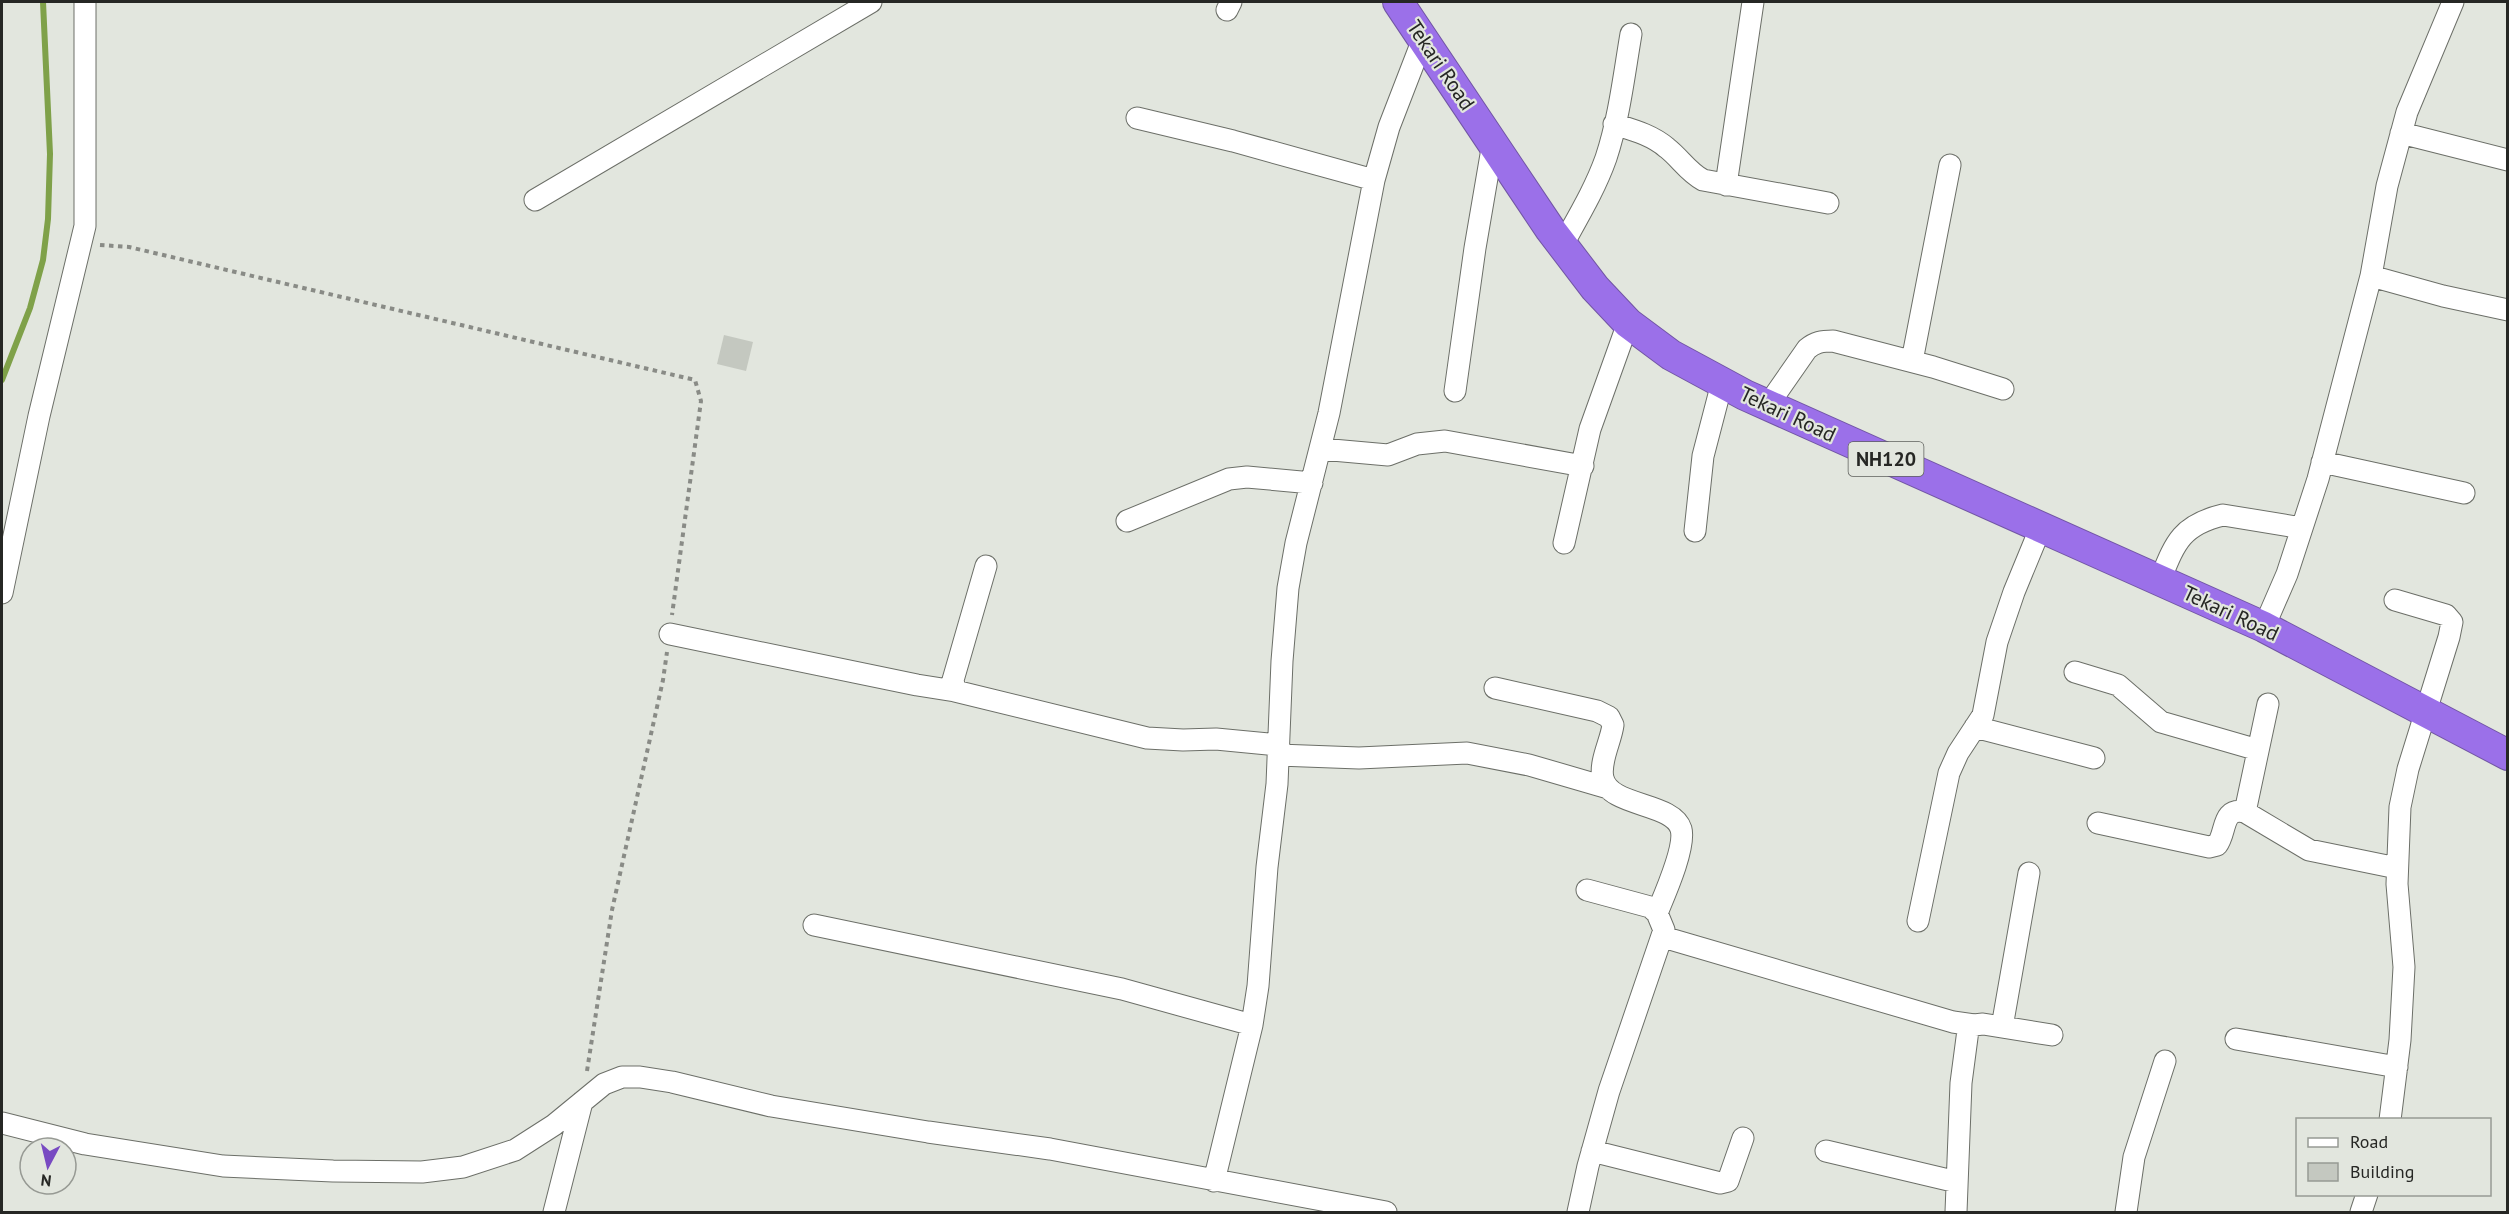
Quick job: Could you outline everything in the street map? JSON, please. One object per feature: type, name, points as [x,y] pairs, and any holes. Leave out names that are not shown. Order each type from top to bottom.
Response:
[{"type":"highway","name":"Tekari Road","points":[[1398,2],[1562,246],[1595,288],[1628,323],[1671,355],[1768,405],[2040,529],[2264,627],[2508,755]]},
{"type":"street","points":[[2,593],[85,226],[85,2]]},
{"type":"street","points":[[535,200],[871,2]]},
{"type":"street","points":[[1726,185],[1753,2]]},
{"type":"street","points":[[2264,627],[2287,574],[2322,462],[2371,276],[2387,186],[2407,112],[2453,2]]},
{"type":"street","points":[[1562,246],[1597,179],[1606,156],[1631,34]]},
{"type":"street","points":[[1214,1181],[1251,1024],[1257,986],[1279,750],[1282,661],[1288,588],[1296,543],[1321,449],[1374,180],[1389,127],[1423,39]]},
{"type":"street","points":[[1137,118],[1233,141],[1374,180]]},
{"type":"street","points":[[1614,124],[1648,135],[1666,146],[1694,175],[1703,180],[1828,203]]},
{"type":"street","points":[[2401,133],[2508,159]]},
{"type":"street","points":[[1455,391],[1492,143]]},
{"type":"street","points":[[1912,362],[1950,165]]},
{"type":"street","points":[[2371,276],[2442,296],[2508,310]]},
{"type":"street","points":[[1564,543],[1590,429],[1628,323]]},
{"type":"street","points":[[1768,405],[1807,349],[1814,343],[1833,341],[2003,389]]},
{"type":"street","points":[[1695,531],[1703,456],[1722,383]]},
{"type":"street","points":[[1321,449],[1388,455],[1430,441],[1445,441],[1582,466]]},
{"type":"street","points":[[2322,462],[2464,494]]},
{"type":"street","points":[[1127,521],[1229,479],[1247,477],[1312,483]]},
{"type":"street","points":[[2160,580],[2174,544],[2180,536],[2214,517],[2223,515],[2302,528]]},
{"type":"street","points":[[1918,921],[1949,773],[1986,706],[2000,634],[2040,529]]},
{"type":"street","points":[[956,691],[953,680],[986,566]]},
{"type":"street","points":[[2390,1118],[2397,1067],[2404,968],[2397,868],[2400,807],[2408,769],[2450,637],[2452,622],[2446,615],[2395,600]]},
{"type":"street","points":[[670,634],[956,691],[1147,738],[1183,740],[1216,738],[1279,750],[1359,758],[1467,753],[1528,765],[1608,788]]},
{"type":"street","points":[[2075,672],[2118,685],[2161,722],[2258,750]]},
{"type":"street","points":[[1495,688],[1597,711],[1609,717],[1613,724],[1612,737],[1602,768],[1603,779],[1608,788],[1615,794],[1670,816],[1678,822],[1682,831],[1671,880],[1657,913]]},
{"type":"street","points":[[2245,812],[2268,704]]},
{"type":"street","points":[[1975,727],[2094,758]]},
{"type":"street","points":[[2098,823],[2209,847],[2217,845],[2222,839],[2226,817],[2231,812],[2245,812],[2309,850],[2397,868]]},
{"type":"street","points":[[2002,1027],[2029,873]]},
{"type":"street","points":[[1578,1212],[1592,1151],[1629,1029],[1663,938],[1662,923],[1657,913],[1642,903],[1587,890]]},
{"type":"street","points":[[814,925],[1122,989],[1251,1024]]},
{"type":"street","points":[[1663,938],[1953,1022],[2052,1035]]},
{"type":"street","points":[[1956,1212],[1963,1055],[1968,1030],[1974,1025]]},
{"type":"street","points":[[2236,1039],[2397,1067]]},
{"type":"street","points":[[2126,1212],[2134,1157],[2164,1061]]},
{"type":"street","points":[[2,1123],[85,1144],[223,1166],[333,1172],[422,1172],[463,1167],[515,1150],[554,1125],[604,1084],[622,1077],[640,1077],[672,1082],[771,1106],[1050,1149],[1386,1212]]},
{"type":"street","points":[[554,1212],[582,1102]]},
{"type":"street","points":[[1592,1151],[1720,1184],[1728,1181],[1732,1175],[1743,1138]]},
{"type":"street","points":[[1826,1151],[1957,1182]]},
{"type":"street","points":[[2361,1212],[2366,1196]]},
{"type":"path","points":[[80,243],[129,247],[694,380],[701,401],[663,680],[612,910],[582,1102]]},
{"type":"building","points":[[724,335],[753,342],[746,371],[717,364]]},
{"type":"waterway","points":[[2,380],[30,308],[43,260],[48,219],[50,154],[43,2]]}]
